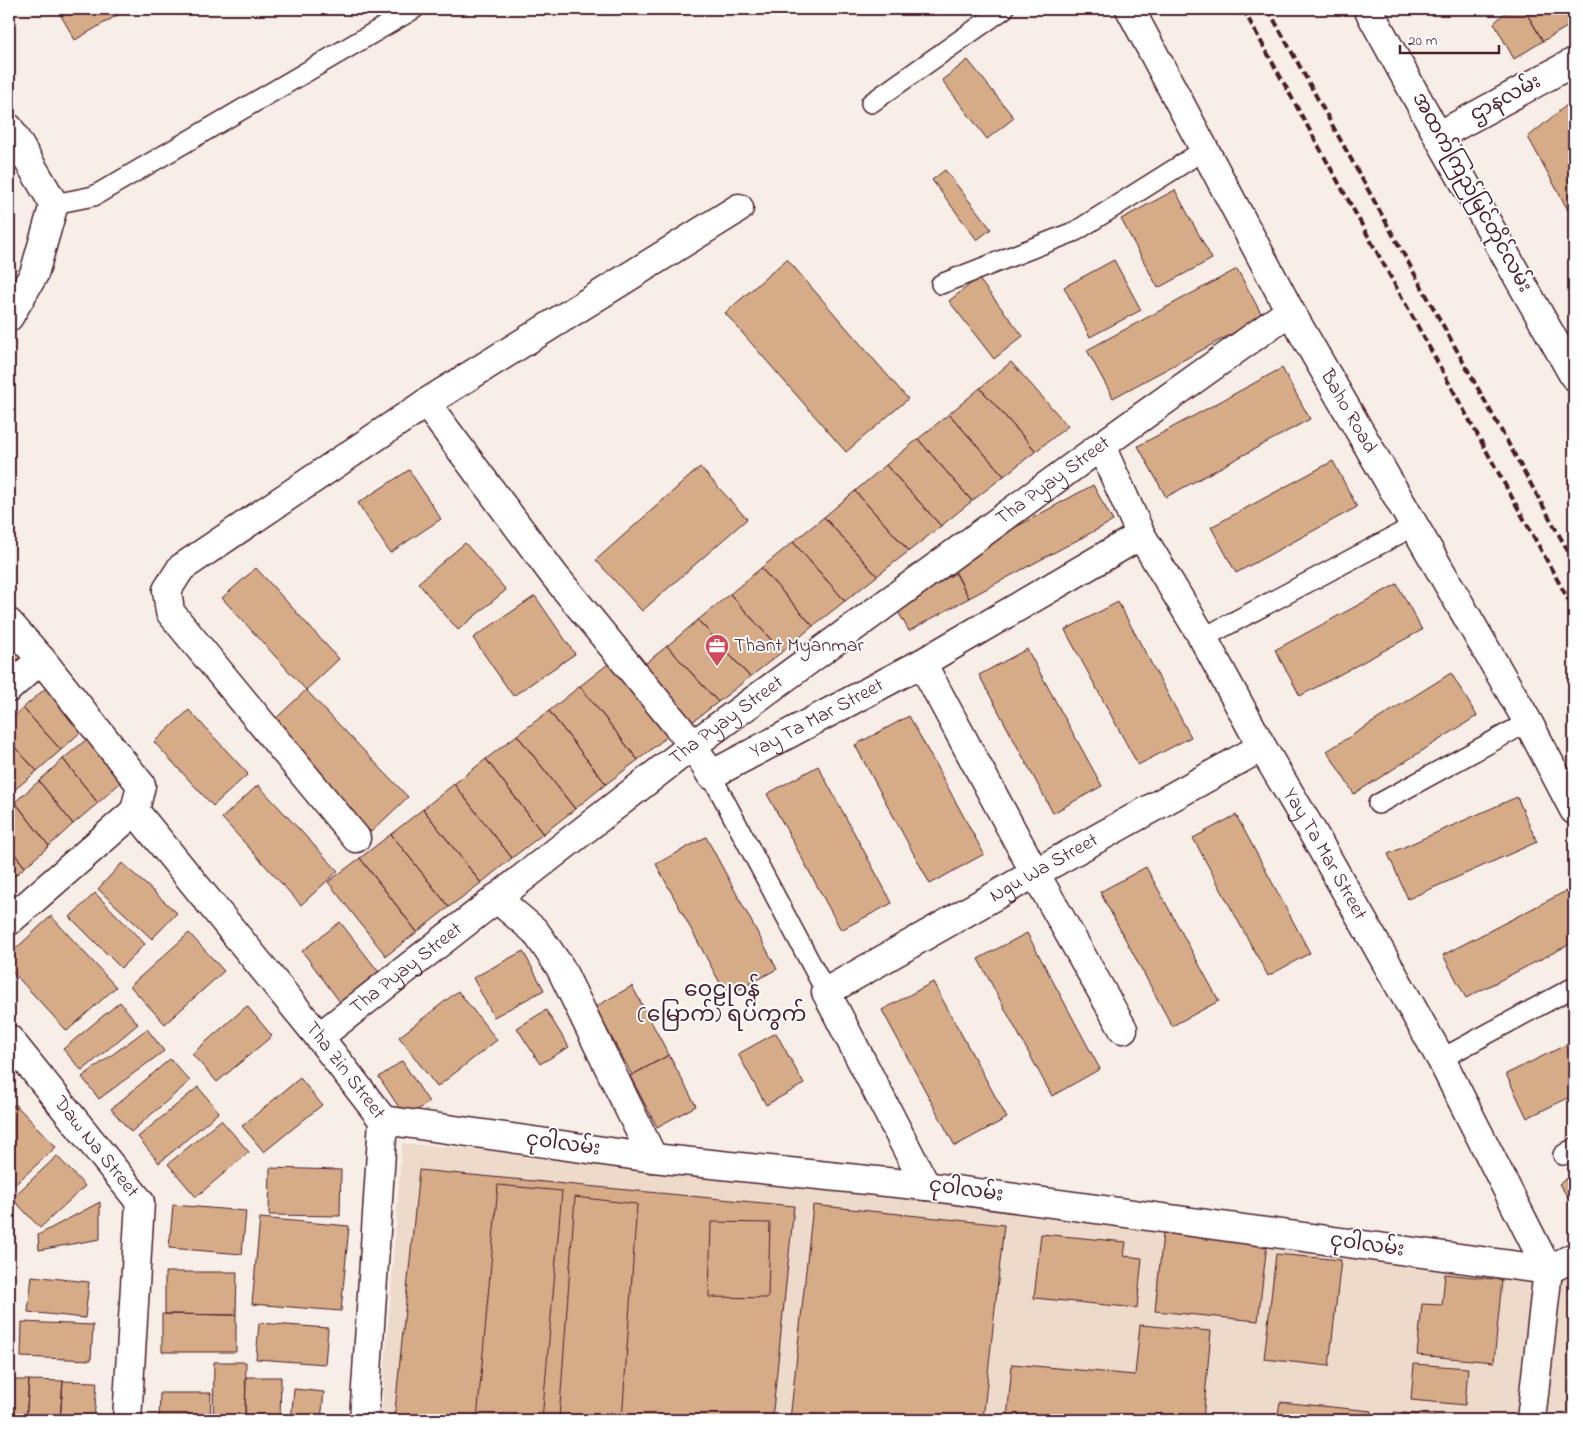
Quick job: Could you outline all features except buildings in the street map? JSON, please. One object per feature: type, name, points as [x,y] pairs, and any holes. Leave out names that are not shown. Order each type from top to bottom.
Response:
[{"type":"street","name":"Baho Road","points":[[1130,9],[1290,311],[1528,722],[1574,810]]},
{"type":"street","name":"အထက်ကြည်မြင်တိုင်လမ်း","points":[[1368,9],[1574,376]]},
{"type":"street","name":"ဌာနလမ်း","points":[[1438,136],[1574,62]]},
{"type":"street","points":[[9,128],[54,204],[34,274],[9,316]]},
{"type":"street","points":[[356,838],[170,612],[167,590],[180,568],[426,403],[739,208]]},
{"type":"street","name":"Tha Pyay Street","points":[[319,1036],[693,745],[1101,446],[1290,311]]},
{"type":"street","points":[[426,403],[554,575],[693,745],[711,775]]},
{"type":"street","points":[[1101,446],[1141,534]]},
{"type":"street","name":"Yay Ta Mar Street","points":[[711,775],[922,663],[1141,534],[1203,638],[1262,747],[1441,1059],[1548,1270]]},
{"type":"street","points":[[9,623],[41,659],[141,785],[135,811],[9,921]]},
{"type":"street","points":[[9,688],[41,659]]},
{"type":"street","points":[[922,663],[1035,873],[1123,1029]]},
{"type":"street","name":"Ngu Wa Street","points":[[826,992],[1262,747]]},
{"type":"street","name":"Tha Zin Street","points":[[135,811],[319,1036],[383,1120],[364,1420]]},
{"type":"street","points":[[496,898],[535,931],[560,967],[653,1158]]},
{"type":"street","points":[[826,992],[926,1186]]},
{"type":"street","name":"Daw Na Street","points":[[9,1039],[140,1202],[127,1420]]},
{"type":"street","name":"ငုဝါလမ်း","points":[[383,1120],[653,1158],[926,1186],[1548,1270]]},
{"type":"street","points":[[1531,1420],[1548,1270],[1574,1257]]},
{"type":"lane","points":[[54,204],[94,196],[414,9]]},
{"type":"lane","points":[[872,103],[1004,9]]},
{"type":"lane","points":[[941,284],[1076,231],[1205,149]]},
{"type":"lane","points":[[1203,638],[1414,526]]},
{"type":"lane","points":[[1378,804],[1528,722]]},
{"type":"lane","points":[[711,775],[826,992]]},
{"type":"lane","points":[[1441,1059],[1574,987]]},
{"type":"shaded area","points":[[402,1143],[917,1187],[1574,1267],[1574,1420],[381,1420]]},
{"type":"railway","points":[[1243,9],[1574,610]]},
{"type":"railway","points":[[1268,9],[1574,562]]},
{"type":"place","name":"Thant Myanmar","points":[[717,667]]},
{"type":"district","name":"ဝေဠုဝန် (မြောက်) ရပ်ကွက်","points":[[722,1004]]}]
